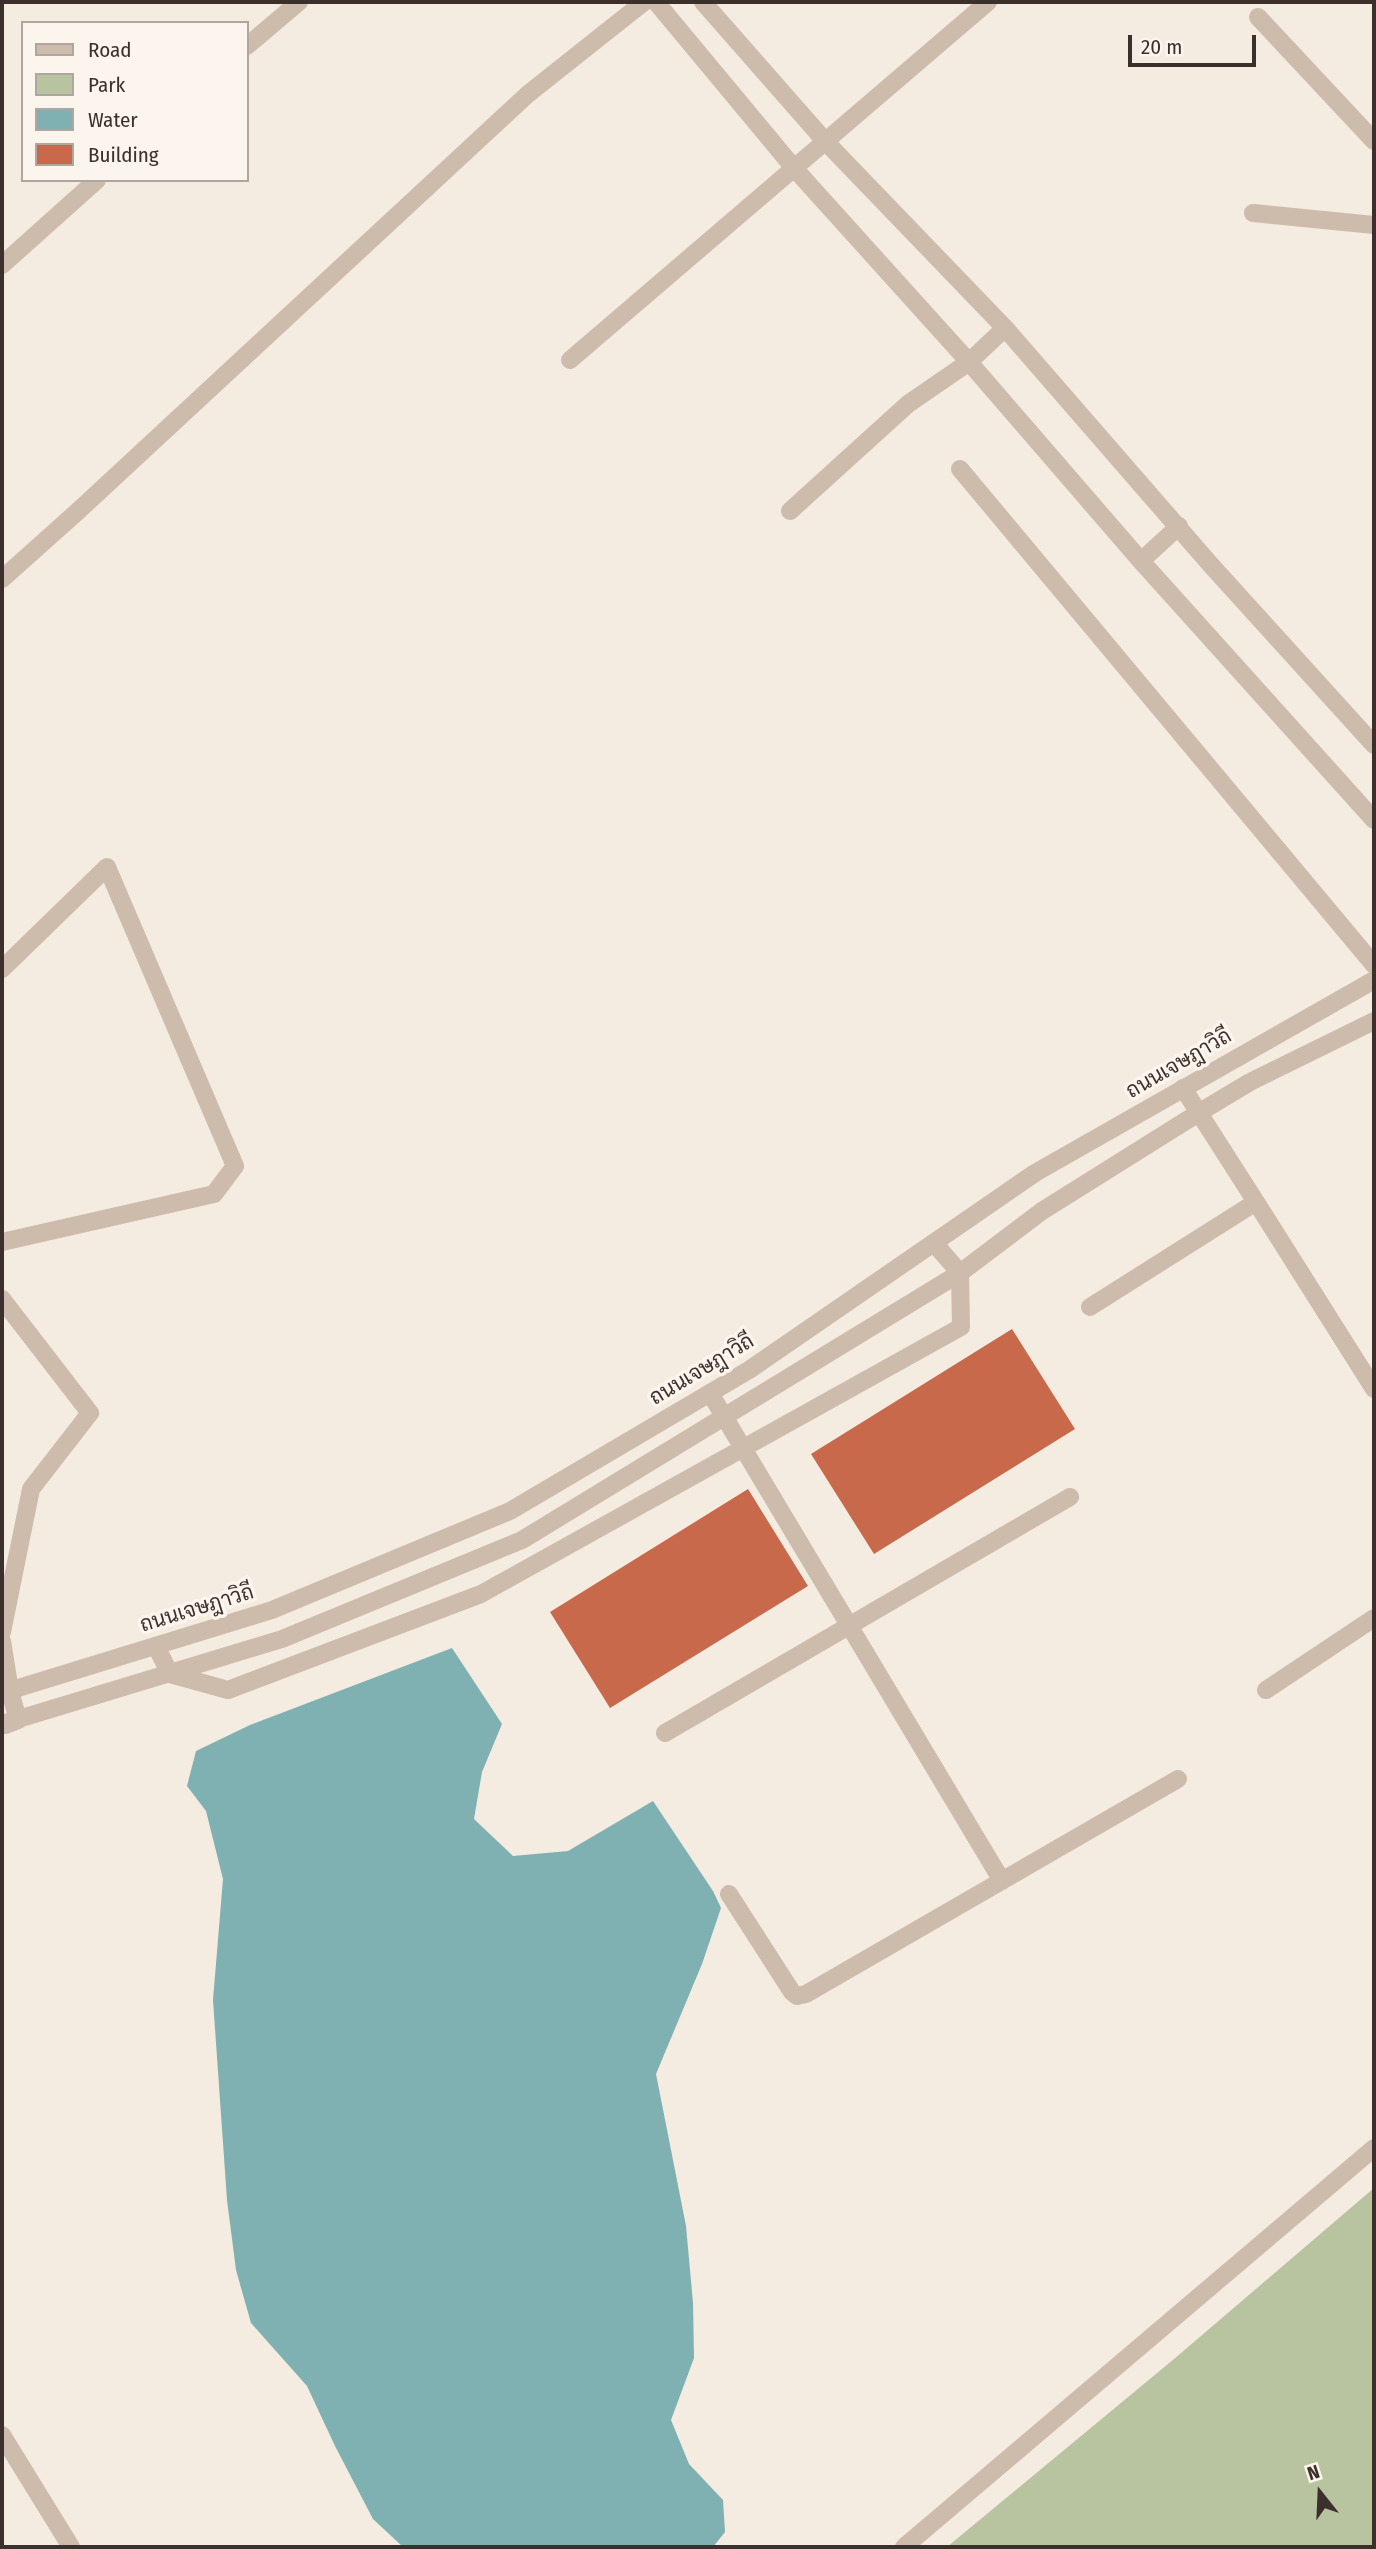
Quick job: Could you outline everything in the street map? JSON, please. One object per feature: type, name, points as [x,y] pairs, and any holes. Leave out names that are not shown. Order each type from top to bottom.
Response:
[{"type":"street","points":[[248,45],[299,2]]},
{"type":"street","points":[[2,579],[528,94],[644,2]]},
{"type":"street","points":[[656,2],[793,168],[969,362],[1141,561],[1374,820]]},
{"type":"street","points":[[702,2],[825,141],[1005,328],[1210,564],[1374,745]]},
{"type":"street","points":[[570,360],[988,2]]},
{"type":"street","points":[[1258,17],[1374,141]]},
{"type":"street","points":[[2,265],[95,182]]},
{"type":"street","points":[[1253,213],[1374,225]]},
{"type":"street","points":[[790,511],[908,404],[969,362],[1005,328]]},
{"type":"street","points":[[960,470],[1374,965]]},
{"type":"street","points":[[1141,561],[1179,526]]},
{"type":"street","points":[[2,969],[107,867],[235,1166],[215,1194],[2,1242]]},
{"type":"street","name":"ถนนเจษฎาวิถี","points":[[6,1692],[272,1610],[510,1511],[750,1370],[1035,1173],[1374,980]]},
{"type":"street","points":[[2,1641],[7,1723],[282,1639],[522,1540],[960,1273],[1042,1211],[1200,1112],[1251,1082],[1374,1021]]},
{"type":"street","points":[[1183,1088],[1374,1389]]},
{"type":"street","points":[[1090,1307],[1256,1202]]},
{"type":"street","points":[[156,1646],[170,1674],[228,1690],[481,1594],[961,1326],[960,1273],[934,1243]]},
{"type":"street","points":[[2,1299],[90,1413],[31,1489],[2,1632]]},
{"type":"street","points":[[710,1393],[1002,1881]]},
{"type":"street","points":[[665,1733],[1070,1497]]},
{"type":"street","points":[[1266,1690],[1374,1618]]},
{"type":"street","points":[[729,1894],[792,1992],[797,1996],[806,1994],[1178,1779]]},
{"type":"street","points":[[904,2547],[1374,2148]]},
{"type":"street","points":[[2,2435],[71,2547]]},
{"type":"green space","points":[[1374,2188],[1374,2547],[947,2547],[1174,2359]]},
{"type":"water","points":[[452,1648],[502,1724],[482,1772],[474,1819],[513,1856],[568,1851],[653,1801],[713,1891],[721,1908],[702,1964],[656,2074],[686,2226],[693,2303],[694,2358],[671,2420],[689,2464],[723,2500],[725,2532],[713,2547],[403,2547],[373,2519],[307,2386],[251,2323],[236,2270],[227,2200],[213,2000],[223,1879],[206,1811],[187,1786],[196,1751],[250,1725]]},
{"type":"building","points":[[1012,1329],[1075,1429],[874,1554],[811,1454]]},
{"type":"building","points":[[748,1489],[808,1586],[610,1708],[550,1612]]}]
